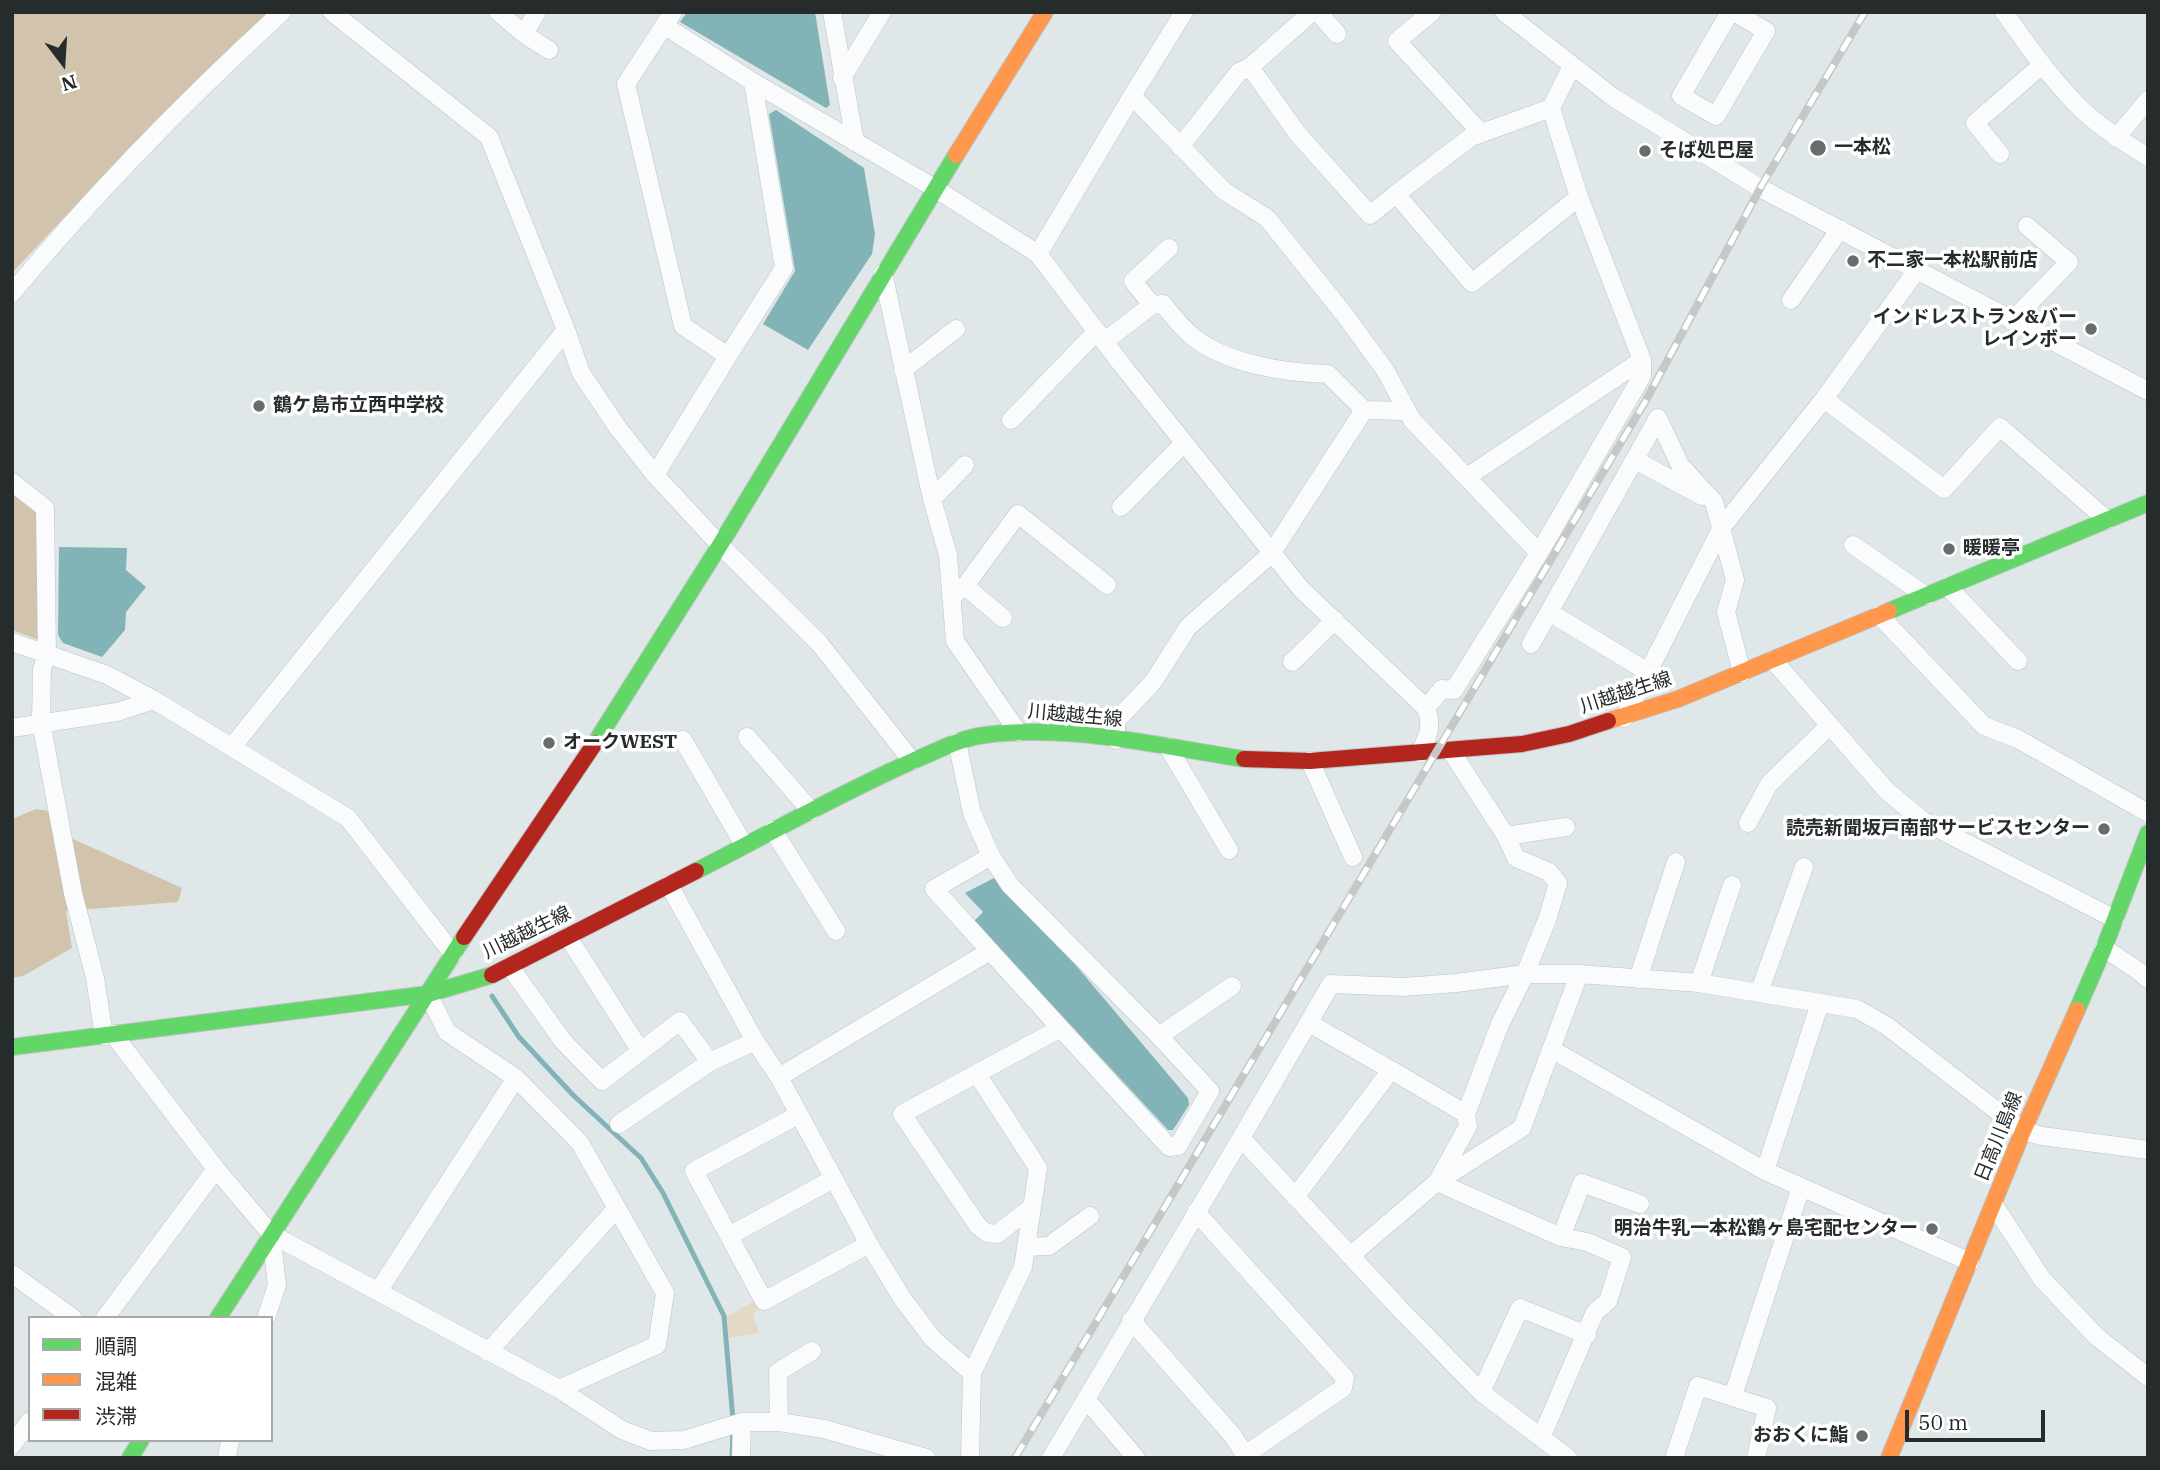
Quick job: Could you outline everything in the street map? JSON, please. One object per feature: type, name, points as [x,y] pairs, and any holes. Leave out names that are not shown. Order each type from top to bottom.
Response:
[{"type":"main road","points":[[219,1316],[453,954],[622,703],[1045,12]]},
{"type":"main road","name":"川越越生線","points":[[12,1047],[428,994],[499,973],[912,761],[957,742],[982,735],[1018,732],[1063,734],[1258,761],[1310,761],[1522,744],[1569,734],[1678,699],[2148,503]]},
{"type":"main road","name":"日高川島線","points":[[1889,1458],[2023,1131],[2104,948],[2148,833]]},
{"type":"main road","points":[[130,1458],[140,1442]]},
{"type":"street","points":[[12,293],[61,233],[198,89],[282,12]]},
{"type":"street","points":[[332,12],[489,136],[581,373],[618,428],[655,475],[720,545],[819,643],[912,761]]},
{"type":"street","points":[[498,12],[524,34],[549,50]]},
{"type":"street","points":[[524,34],[537,12]]},
{"type":"street","points":[[832,12],[855,142]]},
{"type":"street","points":[[842,78],[883,12]]},
{"type":"street","points":[[1038,254],[1184,12]]},
{"type":"street","points":[[1180,147],[1239,72],[1250,66],[1312,12]]},
{"type":"street","points":[[1318,12],[1337,34]]},
{"type":"street","points":[[1432,12],[1397,41],[1481,133]]},
{"type":"street","points":[[1732,12],[1766,31],[1716,116],[1681,96],[1732,12]]},
{"type":"street","points":[[2004,12],[2042,65],[2079,107],[2116,138],[2148,157]]},
{"type":"street","points":[[1515,16],[1572,66],[1614,98],[1760,188],[2148,391]]},
{"type":"street","points":[[728,356],[683,327],[625,85],[669,19],[753,82],[936,188],[1038,254],[1271,554],[1301,589],[1426,708],[1431,722],[1429,734],[1420,753]]},
{"type":"street","points":[[2000,154],[1975,123],[2042,65]]},
{"type":"street","points":[[1250,66],[1297,133],[1370,215],[1471,137],[1551,108],[1572,66]]},
{"type":"street","points":[[655,475],[784,268],[753,82]]},
{"type":"street","points":[[1132,96],[1224,191],[1267,218],[1385,370],[1412,420],[1539,553]]},
{"type":"street","points":[[2116,138],[2148,100]]},
{"type":"street","points":[[1426,708],[1442,689],[1454,690],[1539,553],[1642,376],[1642,360],[1579,197],[1551,108]]},
{"type":"street","points":[[1396,194],[1472,283],[1579,197]]},
{"type":"street","points":[[2012,321],[2069,262],[2027,226]]},
{"type":"street","points":[[1791,300],[1840,229]]},
{"type":"street","points":[[1152,305],[1133,281],[1169,248]]},
{"type":"street","points":[[1624,718],[1722,527],[1824,399],[1917,270]]},
{"type":"street","points":[[883,273],[932,499],[958,591],[955,641],[1018,732]]},
{"type":"street","points":[[1011,420],[1101,336],[1152,305],[1163,304],[1193,337],[1219,352],[1290,373],[1328,374],[1364,410],[1406,411]]},
{"type":"street","points":[[904,370],[956,329]]},
{"type":"street","points":[[232,747],[566,330]]},
{"type":"street","points":[[1467,477],[1642,360]]},
{"type":"street","points":[[1824,399],[1944,488],[2000,428],[2107,520]]},
{"type":"street","points":[[1116,740],[1116,721],[1153,682],[1188,627],[1271,554],[1364,410]]},
{"type":"street","points":[[1531,644],[1658,418],[1680,465],[1714,502],[1735,580],[1726,612],[1742,673]]},
{"type":"street","points":[[1121,506],[1184,443]]},
{"type":"street","points":[[1635,460],[1714,502]]},
{"type":"street","points":[[932,499],[965,465]]},
{"type":"street","points":[[12,482],[46,508],[47,654],[42,669],[41,722],[73,893],[109,1035],[215,1169],[271,1234],[559,1389],[622,1430],[651,1441],[684,1440],[742,1422],[779,1422],[824,1429],[926,1458]]},
{"type":"street","points":[[958,591],[1018,514],[1107,585]]},
{"type":"street","points":[[1853,545],[1926,596]]},
{"type":"street","points":[[1948,587],[2018,661]]},
{"type":"street","points":[[958,591],[1003,618]]},
{"type":"street","points":[[1549,612],[1648,672]]},
{"type":"street","points":[[1879,615],[1984,726],[2018,739],[2148,813]]},
{"type":"street","points":[[1292,663],[1335,621]]},
{"type":"street","points":[[12,642],[107,675],[154,700],[348,818],[453,954]]},
{"type":"street","points":[[1773,660],[1887,791],[1923,821],[2115,919]]},
{"type":"street","points":[[12,728],[117,712],[154,700]]},
{"type":"street","points":[[1748,823],[1769,785],[1829,726]]},
{"type":"street","points":[[747,737],[811,811]]},
{"type":"street","points":[[683,740],[744,845]]},
{"type":"street","points":[[957,742],[972,813],[991,856],[1010,885],[1210,1091],[1178,1146],[1169,1147],[934,889],[991,856]]},
{"type":"street","points":[[1168,747],[1229,850]]},
{"type":"street","points":[[1437,1182],[1468,1126],[1466,1114],[1500,1024],[1525,974],[1547,920],[1558,883],[1549,872],[1516,858],[1506,836],[1451,751]]},
{"type":"street","points":[[1310,761],[1353,857]]},
{"type":"street","points":[[1506,836],[1566,827]]},
{"type":"street","points":[[773,830],[836,931]]},
{"type":"street","points":[[1638,979],[1676,862]]},
{"type":"street","points":[[1759,993],[1804,867]]},
{"type":"street","points":[[669,884],[755,1041],[779,1077],[869,1244],[902,1298],[933,1339],[972,1373]]},
{"type":"street","points":[[1699,983],[1732,885]]},
{"type":"street","points":[[568,937],[640,1050]]},
{"type":"street","points":[[2104,948],[2148,979]]},
{"type":"street","points":[[779,1077],[990,951]]},
{"type":"street","points":[[510,967],[563,1041],[602,1081],[680,1021],[710,1062]]},
{"type":"street","points":[[1051,1458],[1331,984],[1404,987],[1525,974],[1579,974],[1699,983],[1857,1009],[1887,1026],[2023,1131],[2148,1150]]},
{"type":"street","points":[[1350,1256],[1437,1182],[1522,1128],[1579,974]]},
{"type":"street","points":[[1159,1036],[1232,986]]},
{"type":"street","points":[[428,994],[447,1032],[516,1078],[580,1143],[665,1293],[657,1345],[559,1389]]},
{"type":"street","points":[[1765,1171],[1820,1003]]},
{"type":"street","points":[[1309,1023],[1466,1114]]},
{"type":"street","points":[[1032,1207],[998,1234],[987,1233],[978,1226],[902,1115],[1059,1029]]},
{"type":"street","points":[[619,1124],[710,1062],[755,1041]]},
{"type":"street","points":[[1551,1049],[1765,1171],[1970,1262]]},
{"type":"street","points":[[1295,1197],[1391,1070]]},
{"type":"street","points":[[970,1458],[972,1373],[1023,1267],[1038,1168],[977,1073]]},
{"type":"street","points":[[379,1290],[516,1078]]},
{"type":"street","points":[[798,1115],[694,1171],[764,1301],[869,1244]]},
{"type":"street","points":[[1241,1138],[1481,1392],[1568,1458]]},
{"type":"street","points":[[106,1316],[215,1169]]},
{"type":"street","points":[[729,1236],[833,1179]]},
{"type":"street","points":[[1437,1182],[1561,1237],[1587,1242],[1622,1257],[1608,1301],[1595,1312],[1541,1438]]},
{"type":"street","points":[[1561,1237],[1582,1183],[1640,1204]]},
{"type":"street","points":[[1733,1396],[1801,1187]]},
{"type":"street","points":[[1994,1205],[2042,1279],[2097,1336],[2148,1377]]},
{"type":"street","points":[[488,1352],[616,1209]]},
{"type":"street","points":[[1131,1320],[1233,1436],[1246,1456],[1343,1388],[1345,1378],[1196,1212]]},
{"type":"street","points":[[1026,1247],[1049,1246],[1090,1216]]},
{"type":"street","points":[[267,1316],[276,1285],[271,1234]]},
{"type":"street","points":[[12,1274],[70,1316]]},
{"type":"street","points":[[1481,1392],[1520,1308],[1587,1335]]},
{"type":"street","points":[[779,1422],[778,1372],[812,1351]]},
{"type":"street","points":[[1674,1458],[1698,1386],[1767,1408],[1756,1458]]},
{"type":"street","points":[[1086,1399],[1136,1458]]},
{"type":"street","points":[[741,1458],[742,1422]]},
{"type":"street","points":[[12,1445],[28,1424]]},
{"type":"shaded area","points":[[12,12],[270,12],[153,123],[12,273]]},
{"type":"shaded area","points":[[12,485],[45,508],[39,640],[12,630]]},
{"type":"shaded area","points":[[36,809],[49,811],[53,830],[182,888],[178,902],[66,911],[72,948],[23,976],[12,978],[12,819]]},
{"type":"shaded area","points":[[757,1299],[761,1308],[753,1313],[759,1333],[729,1338],[727,1317]]},
{"type":"water","points":[[687,12],[815,12],[830,105],[826,108],[680,22]]},
{"type":"water","points":[[776,110],[864,168],[875,234],[872,254],[808,350],[763,324],[795,271],[769,114]]},
{"type":"water","points":[[59,547],[127,548],[126,570],[146,587],[126,612],[125,630],[102,657],[63,643],[58,635]]},
{"type":"water","points":[[996,877],[1046,930],[1188,1098],[1189,1105],[1173,1130],[1168,1130],[974,921],[983,912],[965,893]]},
{"type":"waterway","points":[[492,996],[519,1037],[573,1095],[641,1158],[663,1193],[724,1316],[733,1420]]},
{"type":"waterway","points":[[732,1458],[733,1429]]},
{"type":"railway","points":[[1015,1458],[1645,402],[1763,183],[1865,12]]},
{"type":"traffic: fast","points":[[595,743],[720,545],[956,155]]},
{"type":"traffic: fast","points":[[1889,611],[2148,503]]},
{"type":"traffic: fast","points":[[696,871],[887,773],[949,745],[985,735],[1017,732],[1082,734],[1244,759]]},
{"type":"traffic: fast","points":[[2077,1010],[2148,833]]},
{"type":"traffic: fast","points":[[219,1316],[464,937]]},
{"type":"traffic: fast","points":[[12,1047],[428,994],[492,975]]},
{"type":"traffic: fast","points":[[130,1458],[140,1442]]},
{"type":"traffic: slow","points":[[956,155],[1045,12]]},
{"type":"traffic: slow","points":[[1608,721],[1678,699],[1889,611]]},
{"type":"traffic: slow","points":[[1889,1458],[2023,1131],[2077,1010]]},
{"type":"traffic: jam","points":[[1244,759],[1310,761],[1522,744],[1569,734],[1608,721]]},
{"type":"traffic: jam","points":[[464,937],[595,743]]},
{"type":"traffic: jam","points":[[492,975],[696,871]]},
{"type":"place","name":"一本松","points":[[1818,148]]},
{"type":"place","name":"そば処巴屋","points":[[1645,151]]},
{"type":"place","name":"不二家一本松駅前店","points":[[1853,261]]},
{"type":"place","name":"インドレストラン&バー レインボー","points":[[2091,329]]},
{"type":"place","name":"鶴ケ島市立西中学校","points":[[259,406]]},
{"type":"place","name":"暖暖亭","points":[[1949,549]]},
{"type":"place","name":"オークWEST","points":[[549,743]]},
{"type":"place","name":"読売新聞坂戸南部サービスセンター","points":[[2104,829]]},
{"type":"place","name":"明治牛乳一本松鶴ヶ島宅配センター","points":[[1932,1229]]},
{"type":"place","name":"おおくに鮨","points":[[1862,1436]]}]
